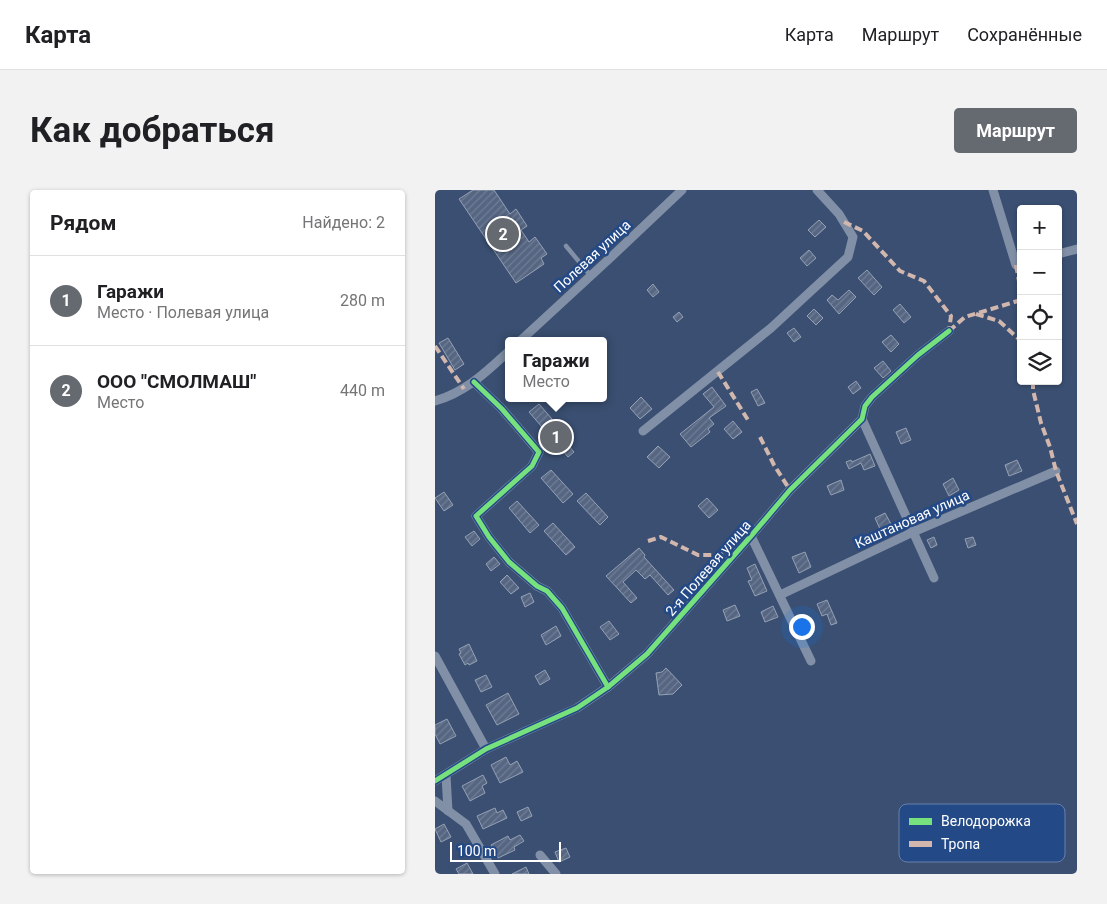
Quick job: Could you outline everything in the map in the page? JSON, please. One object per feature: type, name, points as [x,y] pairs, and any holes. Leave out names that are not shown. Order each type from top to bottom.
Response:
[{"type":"street","name":"Полевая улица","points":[[524,337],[682,190]]},
{"type":"street","points":[[643,431],[771,328],[848,257],[853,237],[839,214],[817,190]]},
{"type":"street","points":[[993,190],[1017,265]]},
{"type":"street","points":[[1062,253],[1077,249]]},
{"type":"street","name":"2-я Полевая улица","points":[[435,781],[485,749],[577,708],[608,687],[647,654],[790,490],[862,419],[865,406],[872,397],[918,355],[949,331]]},
{"type":"street","points":[[435,401],[449,397],[474,382],[505,355]]},
{"type":"street","points":[[474,382],[502,409],[539,452],[532,466],[476,516],[489,537],[509,562],[537,586],[547,591],[562,608],[608,687]]},
{"type":"street","points":[[862,419],[934,578]]},
{"type":"street","name":"Каштановая улица","points":[[780,595],[913,532],[1056,472]]},
{"type":"street","points":[[751,536],[811,661]]},
{"type":"street","points":[[435,656],[485,749]]},
{"type":"street","points":[[435,776],[435,781]]},
{"type":"street","points":[[445,776],[448,811]]},
{"type":"street","points":[[435,801],[466,824],[495,874]]},
{"type":"street","points":[[540,855],[556,874]]},
{"type":"lane","points":[[566,246],[591,276]]},
{"type":"building","points":[[473,190],[494,190],[510,214],[516,209],[527,226],[521,230],[529,242],[535,237],[547,254],[541,258],[544,264],[516,283],[459,199]]},
{"type":"building","points":[[819,220],[826,227],[815,237],[808,230]]},
{"type":"building","points":[[809,250],[816,258],[807,266],[800,258]]},
{"type":"building","points":[[867,270],[882,287],[874,295],[858,278]]},
{"type":"building","points":[[653,284],[659,292],[653,297],[647,290]]},
{"type":"building","points":[[849,290],[856,297],[839,314],[827,300],[832,295],[838,300]]},
{"type":"building","points":[[900,304],[911,317],[904,323],[893,310]]},
{"type":"building","points":[[814,309],[823,318],[816,325],[807,316]]},
{"type":"building","points":[[679,312],[683,317],[677,322],[673,317]]},
{"type":"building","points":[[794,328],[801,337],[794,342],[787,333]]},
{"type":"building","points":[[891,335],[899,344],[891,352],[882,342]]},
{"type":"building","points":[[448,338],[464,364],[455,370],[439,343]]},
{"type":"building","points":[[883,361],[891,371],[883,378],[874,368]]},
{"type":"building","points":[[856,381],[861,388],[853,394],[848,387]]},
{"type":"building","points":[[712,387],[726,406],[709,418],[714,424],[708,429],[710,432],[691,447],[680,434],[714,407],[703,394]]},
{"type":"building","points":[[757,389],[765,403],[758,406],[751,392]]},
{"type":"building","points":[[641,397],[652,409],[640,419],[630,408]]},
{"type":"building","points":[[539,404],[552,419],[548,422],[574,452],[568,457],[529,412]]},
{"type":"building","points":[[733,421],[742,432],[733,439],[724,429]]},
{"type":"building","points":[[906,428],[911,440],[901,444],[896,432]]},
{"type":"building","points":[[658,446],[670,457],[659,468],[647,457]]},
{"type":"building","points":[[870,454],[875,466],[864,470],[861,463],[849,469],[846,462],[851,460],[852,462]]},
{"type":"building","points":[[1017,460],[1022,471],[1009,476],[1005,465]]},
{"type":"building","points":[[551,470],[573,494],[563,503],[541,478]]},
{"type":"building","points":[[953,478],[959,490],[949,496],[943,484]]},
{"type":"building","points":[[841,480],[844,490],[831,495],[827,486]]},
{"type":"building","points":[[444,492],[453,505],[444,511],[435,498]]},
{"type":"building","points":[[586,493],[608,517],[600,525],[577,501]]},
{"type":"building","points":[[707,498],[718,510],[709,518],[698,506]]},
{"type":"building","points":[[517,501],[539,525],[530,533],[509,508]]},
{"type":"building","points":[[885,513],[891,524],[880,529],[875,518]]},
{"type":"building","points":[[553,523],[575,547],[566,555],[544,531]]},
{"type":"building","points":[[474,531],[480,539],[472,546],[465,537]]},
{"type":"building","points":[[934,537],[937,545],[931,548],[927,540]]},
{"type":"building","points":[[973,537],[976,545],[968,548],[965,539]]},
{"type":"building","points":[[639,548],[645,555],[644,557],[674,590],[668,595],[650,575],[645,579],[636,570],[623,582],[637,598],[631,603],[606,576]]},
{"type":"building","points":[[805,552],[811,567],[799,573],[792,557]]},
{"type":"building","points":[[494,557],[500,564],[491,571],[486,564]]},
{"type":"building","points":[[755,564],[767,591],[755,596],[748,581],[752,580],[747,568]]},
{"type":"building","points":[[507,575],[519,588],[511,594],[500,582]]},
{"type":"building","points":[[530,593],[534,602],[525,607],[521,597]]},
{"type":"building","points":[[827,600],[837,623],[831,625],[827,614],[822,616],[817,604]]},
{"type":"building","points":[[735,605],[740,616],[727,621],[723,610]]},
{"type":"building","points":[[773,606],[778,617],[765,622],[761,612]]},
{"type":"building","points":[[609,621],[619,634],[610,640],[600,627]]},
{"type":"building","points":[[556,626],[561,636],[546,645],[541,635]]},
{"type":"building","points":[[469,644],[477,661],[465,665],[459,654],[461,653],[459,649]]},
{"type":"building","points":[[666,668],[682,685],[673,694],[659,695],[656,673],[662,672]]},
{"type":"building","points":[[545,670],[550,679],[540,685],[535,676]]},
{"type":"building","points":[[486,675],[492,687],[481,692],[475,680]]},
{"type":"building","points":[[508,693],[519,714],[497,725],[486,705]]},
{"type":"building","points":[[447,719],[456,736],[440,744],[435,734],[435,725]]},
{"type":"building","points":[[506,757],[510,765],[517,761],[523,772],[500,783],[491,765]]},
{"type":"building","points":[[483,775],[487,783],[482,786],[485,793],[470,801],[462,786]]},
{"type":"building","points":[[528,807],[532,816],[521,821],[517,812]]},
{"type":"building","points":[[495,808],[497,813],[503,810],[507,818],[483,829],[477,816]]},
{"type":"building","points":[[444,824],[451,837],[441,842],[435,829]]},
{"type":"building","points":[[520,835],[524,841],[514,847],[515,850],[498,858],[491,845],[508,836],[510,840]]},
{"type":"building","points":[[566,848],[570,857],[559,862],[555,852]]},
{"type":"building","points":[[467,863],[473,874],[459,874],[456,869]]},
{"type":"building","points":[[526,867],[529,874],[512,874]]},
{"type":"marked path","points":[[844,222],[863,231],[900,271],[924,281],[951,316],[949,331]]},
{"type":"marked path","points":[[1016,265],[1017,270]]},
{"type":"marked path","points":[[949,331],[965,317],[1017,301]]},
{"type":"marked path","points":[[976,314],[999,321],[1020,340]]},
{"type":"marked path","points":[[435,346],[464,389]]},
{"type":"marked path","points":[[718,372],[748,420]]},
{"type":"marked path","points":[[1033,385],[1041,423],[1056,471],[1077,524]]},
{"type":"marked path","points":[[760,437],[774,465],[790,490]]},
{"type":"marked path","points":[[648,541],[661,537],[698,555],[714,555],[730,551]]},
{"type":"cycle path","points":[[435,781],[486,749],[577,708],[608,687],[647,654],[790,490],[862,419],[865,406],[872,397],[918,355],[949,331]]},
{"type":"cycle path","points":[[474,382],[502,409],[539,452],[532,466],[476,516],[489,537],[509,562],[537,586],[547,591],[562,608],[608,687]]},
{"type":"place","name":"ООО \"СМОЛМАШ\"","points":[[503,234]]},
{"type":"place","name":"Гаражи","points":[[556,437]]}]
